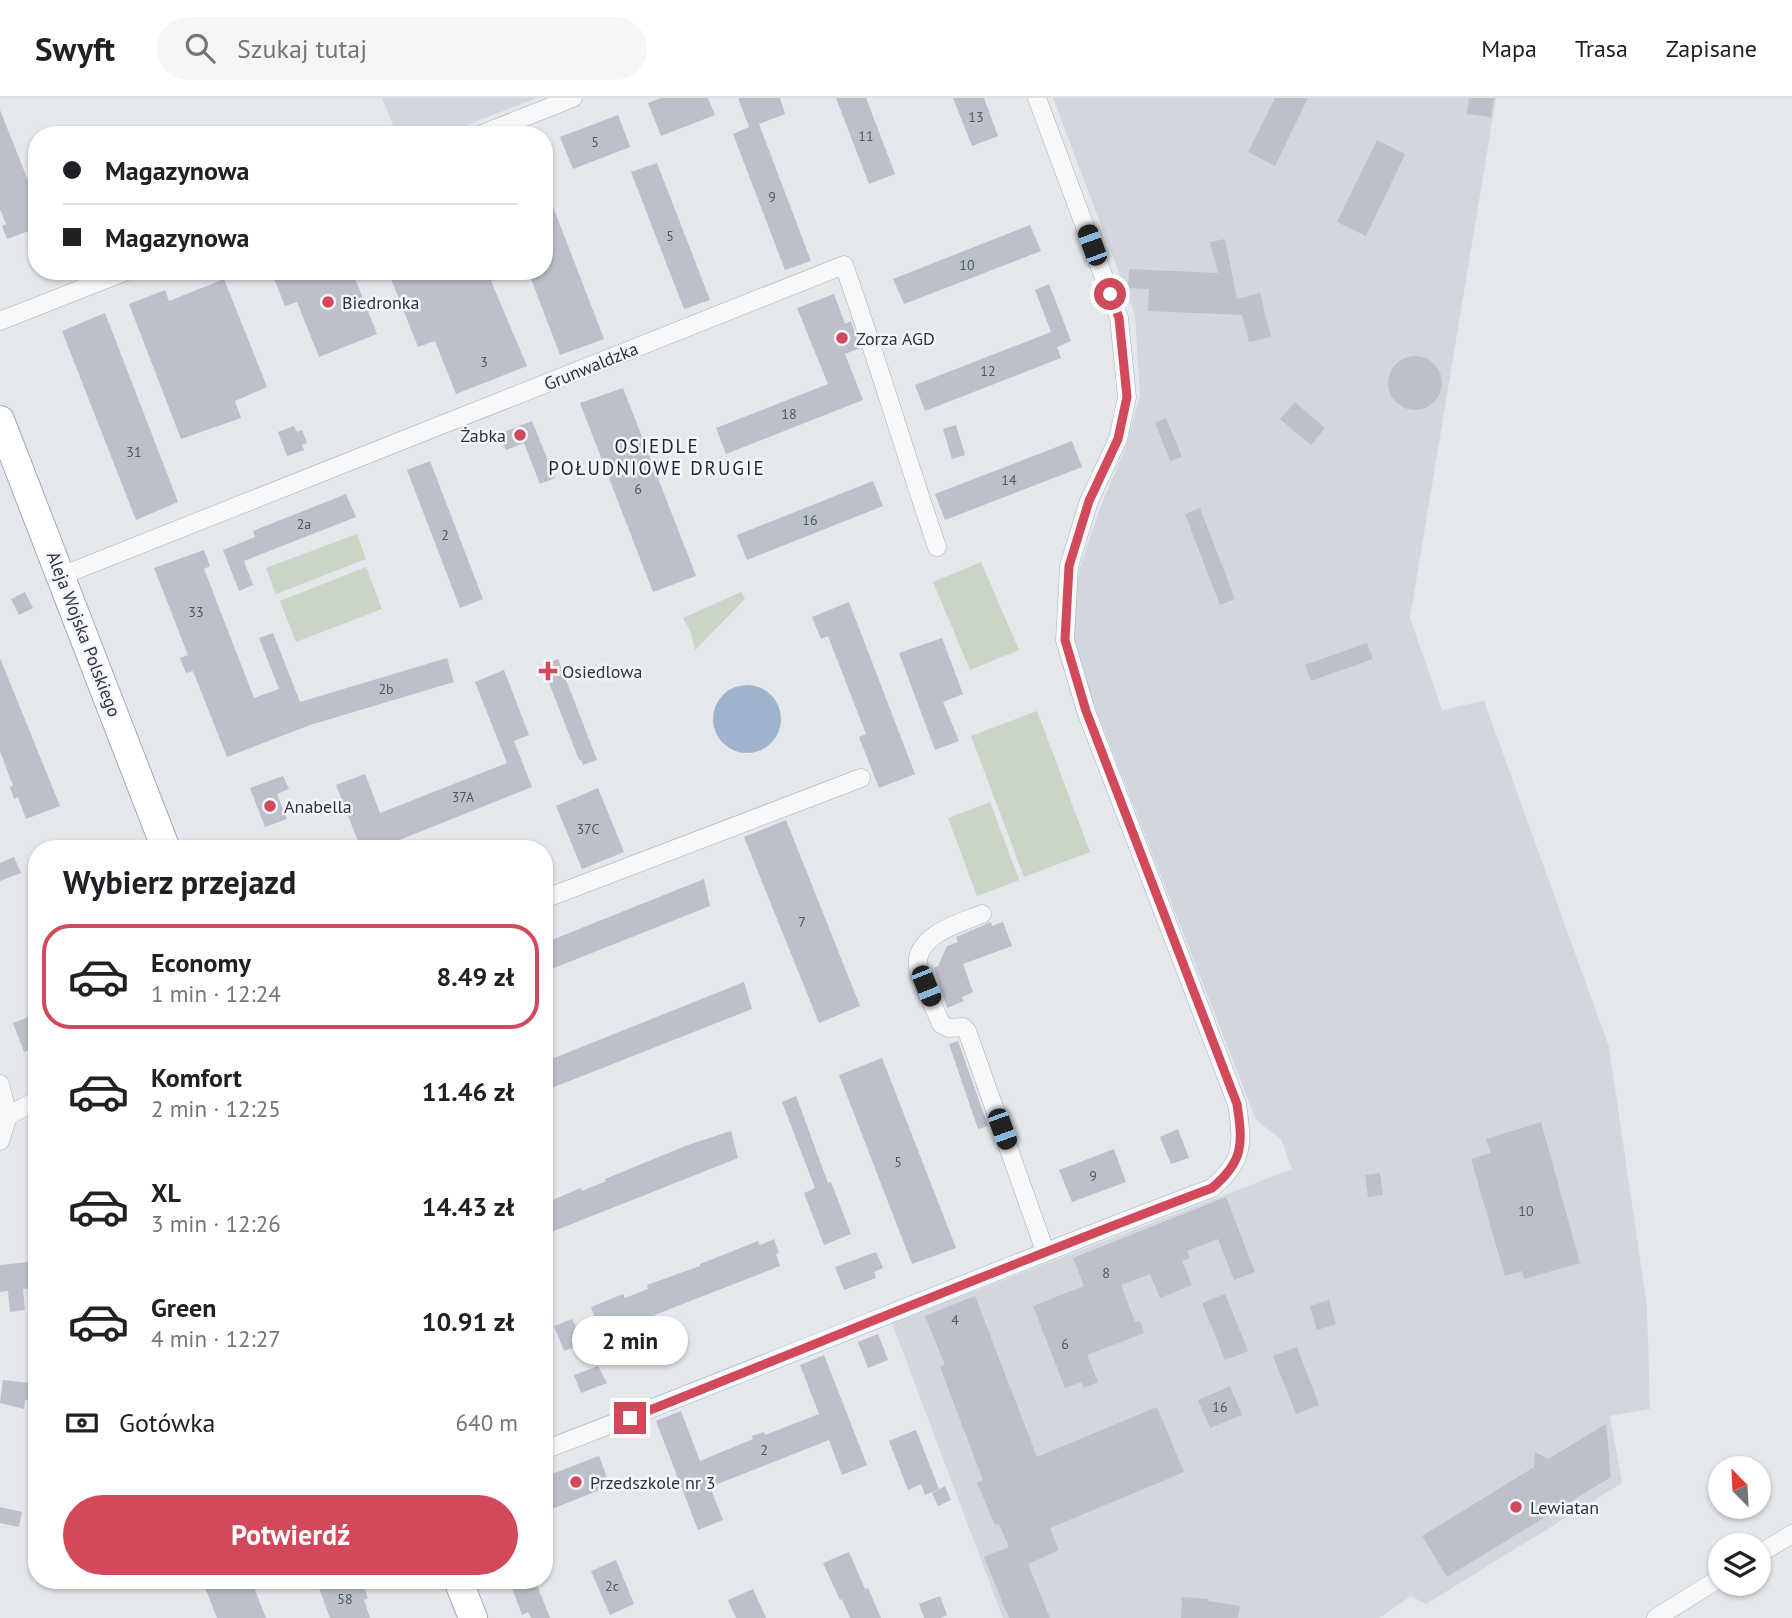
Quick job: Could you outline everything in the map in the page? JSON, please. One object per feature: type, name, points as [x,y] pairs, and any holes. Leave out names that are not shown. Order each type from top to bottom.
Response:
[{"type":"main road","name":"Aleja Wojska Polskiego","points":[[0,420],[163,840]]},
{"type":"main road","points":[[461,1589],[473,1618]]},
{"type":"street","points":[[502,126],[573,98]]},
{"type":"street","points":[[553,1447],[829,1340],[1045,1251],[1212,1188],[1233,1169],[1239,1153],[1241,1130],[1237,1104],[1086,711],[1065,640],[1069,566],[1089,501],[1118,439],[1127,397],[1119,318],[1037,98]]},
{"type":"street","name":"Grunwaldzka","points":[[61,576],[844,265],[879,363],[887,397],[937,547]]},
{"type":"street","points":[[0,321],[104,280]]},
{"type":"street","points":[[553,896],[861,778]]},
{"type":"street","points":[[982,914],[937,933],[923,948],[918,966],[941,1024],[949,1028],[963,1027],[967,1031],[1045,1251]]},
{"type":"street","points":[[0,1084],[8,1116],[0,1141]]},
{"type":"street","points":[[8,1116],[28,1105]]},
{"type":"street","points":[[1771,1547],[1792,1534]]},
{"type":"street","points":[[1656,1618],[1708,1586]]},
{"type":"shaded area","points":[[382,98],[536,98],[464,126],[393,126]]},
{"type":"shaded area","points":[[1053,98],[1496,98],[1410,618],[1442,710],[1484,701],[1609,1047],[1647,1307],[1650,1409],[1610,1416],[1622,1483],[1426,1604],[1411,1596],[1379,1618],[1003,1618],[892,1323],[1292,1169],[1281,1139],[1256,1120],[1075,655],[1073,607],[1079,570],[1100,508],[1126,447],[1140,395],[1135,315]]},
{"type":"green space","points":[[357,534],[366,559],[276,594],[266,568]]},
{"type":"green space","points":[[981,562],[1019,650],[970,670],[933,582]]},
{"type":"green space","points":[[366,567],[382,609],[296,642],[280,601]]},
{"type":"green space","points":[[741,592],[745,599],[695,650],[691,633],[683,618]]},
{"type":"green space","points":[[1037,711],[1090,852],[1024,877],[971,736]]},
{"type":"green space","points":[[990,802],[1019,880],[977,896],[948,818]]},
{"type":"water","points":[[754,685],[775,700],[781,712],[779,732],[771,743],[754,753],[740,753],[723,743],[715,732],[713,712],[723,695],[734,687]]},
{"type":"building","points":[[661,98],[708,98],[715,115],[661,136],[648,103]]},
{"type":"building","points":[[738,98],[780,98],[785,114],[759,124],[811,261],[785,270],[733,134],[749,127]]},
{"type":"building","points":[[836,98],[866,98],[895,174],[869,184]]},
{"type":"building","points":[[953,98],[984,98],[998,136],[972,146]]},
{"type":"building","points":[[1275,98],[1308,98],[1275,166],[1248,152]]},
{"type":"building","points":[[1469,98],[1494,98],[1491,117],[1467,114]]},
{"type":"building","points":[[0,110],[28,180],[28,231],[7,239],[2,226],[6,224],[0,209]]},
{"type":"building","points":[[618,115],[630,147],[573,169],[560,137]]},
{"type":"building","points":[[1377,140],[1405,154],[1366,236],[1337,222]]},
{"type":"building","points":[[657,163],[710,300],[684,309],[631,172]]},
{"type":"building","points":[[553,207],[604,339],[560,355],[531,280],[553,280]]},
{"type":"building","points":[[1030,225],[1041,251],[904,304],[893,279]]},
{"type":"building","points":[[1225,239],[1237,299],[1260,293],[1271,337],[1249,342],[1242,315],[1148,311],[1149,289],[1128,288],[1129,269],[1218,273],[1210,242]]},
{"type":"building","points":[[224,280],[267,387],[235,401],[241,418],[181,439],[129,304],[165,290],[169,301]]},
{"type":"building","points":[[275,280],[356,280],[377,334],[319,357],[297,302],[285,306]]},
{"type":"building","points":[[392,280],[493,280],[491,281],[527,366],[456,394],[435,341],[418,347]]},
{"type":"building","points":[[1049,284],[1071,341],[1057,347],[1061,358],[925,411],[915,385],[1051,332],[1035,290]]},
{"type":"building","points":[[834,294],[845,324],[851,321],[860,348],[845,354],[863,400],[726,454],[716,428],[828,384],[797,308]]},
{"type":"building","points":[[105,313],[178,502],[136,520],[62,331]]},
{"type":"building","points":[[1415,356],[1434,364],[1442,383],[1434,402],[1415,410],[1396,402],[1388,383],[1396,364]]},
{"type":"building","points":[[623,388],[696,576],[653,592],[580,403]]},
{"type":"building","points":[[1295,402],[1325,428],[1311,445],[1280,419]]},
{"type":"building","points":[[1166,418],[1182,457],[1170,461],[1155,423]]},
{"type":"building","points":[[532,421],[555,478],[540,484],[524,443],[506,450],[499,434]]},
{"type":"building","points":[[956,425],[965,455],[952,459],[943,429]]},
{"type":"building","points":[[294,426],[297,432],[302,430],[307,443],[302,445],[304,450],[287,456],[278,432]]},
{"type":"building","points":[[1072,441],[1082,467],[945,520],[935,494]]},
{"type":"building","points":[[430,461],[483,599],[460,608],[407,470]]},
{"type":"building","points":[[873,481],[883,506],[747,560],[737,535]]},
{"type":"building","points":[[346,494],[356,517],[244,561],[253,585],[239,591],[223,550],[255,537],[253,531]]},
{"type":"building","points":[[1200,508],[1235,599],[1220,605],[1185,514]]},
{"type":"building","points":[[204,550],[210,566],[204,569],[254,698],[279,689],[259,638],[273,633],[300,702],[447,658],[454,682],[310,725],[227,757],[193,671],[186,673],[180,658],[188,655],[154,568]]},
{"type":"building","points":[[25,592],[33,608],[19,615],[11,599]]},
{"type":"building","points":[[849,602],[915,774],[879,788],[859,737],[866,734],[828,636],[821,639],[812,617]]},
{"type":"building","points":[[942,638],[963,694],[943,702],[959,741],[935,750],[899,653]]},
{"type":"building","points":[[1367,643],[1373,659],[1311,681],[1305,665]]},
{"type":"building","points":[[0,658],[60,806],[26,819],[18,797],[14,799],[10,787],[13,786],[0,751]]},
{"type":"building","points":[[558,659],[597,760],[583,765],[544,670],[544,664]]},
{"type":"building","points":[[504,670],[529,735],[514,741],[532,787],[400,840],[357,840],[336,785],[365,774],[380,813],[507,763],[475,682]]},
{"type":"building","name":"Anabella","points":[[283,776],[289,789],[277,794],[287,819],[265,827],[250,788]]},
{"type":"building","points":[[598,788],[624,852],[582,869],[556,806]]},
{"type":"building","points":[[786,820],[860,1006],[819,1023],[744,837]]},
{"type":"building","points":[[14,857],[21,873],[0,881],[0,863]]},
{"type":"building","points":[[704,879],[710,906],[553,968],[553,939]]},
{"type":"building","points":[[991,922],[992,926],[1003,922],[1012,946],[963,964],[973,992],[962,997],[964,1001],[947,1008],[934,968],[938,966],[947,946],[958,942],[956,937]]},
{"type":"building","points":[[744,982],[752,1009],[553,1087],[553,1058]]},
{"type":"building","points":[[28,1017],[28,1050],[24,1052],[13,1023]]},
{"type":"building","points":[[958,1041],[988,1126],[978,1129],[949,1044]]},
{"type":"building","points":[[882,1058],[956,1248],[912,1264],[839,1075]]},
{"type":"building","points":[[796,1096],[828,1183],[831,1182],[851,1234],[824,1245],[804,1193],[815,1188],[782,1102]]},
{"type":"building","points":[[1541,1122],[1580,1263],[1524,1279],[1522,1271],[1505,1276],[1471,1159],[1491,1153],[1486,1139]]},
{"type":"building","points":[[1178,1129],[1189,1158],[1171,1164],[1160,1137]]},
{"type":"building","points":[[731,1131],[738,1158],[553,1231],[553,1200],[581,1188],[582,1191],[688,1145]]},
{"type":"building","points":[[1114,1149],[1126,1182],[1072,1202],[1059,1170]]},
{"type":"building","points":[[1380,1173],[1383,1195],[1368,1197],[1365,1175]]},
{"type":"building","points":[[1226,1197],[1255,1272],[1234,1280],[1218,1239],[1187,1251],[1190,1258],[1182,1261],[1192,1285],[1160,1298],[1150,1274],[1121,1285],[1135,1322],[1140,1321],[1144,1333],[1087,1355],[1098,1382],[1084,1388],[1081,1382],[1065,1388],[1033,1306],[1084,1286],[1073,1258]]},
{"type":"building","points":[[774,1239],[780,1266],[601,1336],[591,1307],[623,1294],[625,1298],[648,1289],[647,1285],[758,1241],[760,1245]]},
{"type":"building","points":[[876,1252],[883,1268],[874,1272],[876,1278],[844,1290],[835,1267]]},
{"type":"building","points":[[28,1262],[28,1288],[23,1289],[25,1310],[10,1312],[8,1291],[0,1292],[0,1265]]},
{"type":"building","points":[[1225,1294],[1248,1351],[1225,1360],[1202,1303]]},
{"type":"building","points":[[975,1296],[1037,1457],[1157,1407],[1184,1472],[1050,1528],[1059,1550],[1028,1564],[1050,1618],[1009,1618],[984,1557],[1009,1547],[999,1524],[995,1525],[977,1483],[983,1480],[940,1367],[945,1365],[925,1316]]},
{"type":"building","points":[[1329,1300],[1336,1324],[1317,1330],[1310,1306]]},
{"type":"building","points":[[572,1319],[585,1343],[564,1351],[554,1326]]},
{"type":"building","points":[[878,1334],[888,1360],[868,1368],[858,1342]]},
{"type":"building","points":[[1297,1347],[1319,1405],[1296,1414],[1273,1356]]},
{"type":"building","points":[[824,1355],[867,1465],[842,1475],[829,1440],[710,1487],[723,1520],[698,1530],[656,1421],[681,1411],[700,1461],[753,1439],[752,1436],[764,1432],[765,1435],[819,1414],[800,1365]]},
{"type":"building","points":[[598,1366],[607,1383],[581,1393],[574,1375]]},
{"type":"building","points":[[3,1380],[28,1383],[28,1401],[25,1400],[24,1409],[0,1403]]},
{"type":"building","points":[[1230,1386],[1242,1415],[1210,1428],[1198,1400]]},
{"type":"building","name":"Lewiatan","points":[[1606,1424],[1611,1477],[1447,1577],[1422,1536],[1534,1467],[1535,1452],[1548,1459]]},
{"type":"building","points":[[916,1430],[939,1489],[925,1495],[921,1484],[908,1490],[889,1441]]},
{"type":"building","name":"Przedszkole nr 3","points":[[599,1456],[610,1486],[553,1508],[553,1474]]},
{"type":"building","points":[[945,1486],[951,1500],[938,1506],[932,1493]]},
{"type":"building","points":[[0,1507],[22,1512],[19,1527],[0,1523]]},
{"type":"building","points":[[849,1552],[881,1618],[850,1618],[842,1599],[840,1600],[823,1563]]},
{"type":"building","points":[[616,1560],[634,1604],[610,1615],[591,1571]]},
{"type":"building","points":[[206,1589],[255,1589],[266,1618],[217,1618]]},
{"type":"building","points":[[319,1589],[364,1589],[368,1598],[364,1600],[370,1618],[330,1618]]},
{"type":"building","points":[[512,1589],[539,1589],[550,1618],[531,1618],[528,1612],[522,1615]]},
{"type":"building","points":[[753,1589],[766,1618],[736,1618],[728,1600]]},
{"type":"building","points":[[940,1596],[947,1615],[924,1618],[919,1604]]},
{"type":"building","points":[[1182,1597],[1240,1606],[1238,1618],[1181,1618]]},
{"type":"place","name":"Biedronka","points":[[328,302]]},
{"type":"place","name":"Zorza AGD","points":[[842,338]]},
{"type":"place","name":"Żabka","points":[[520,435]]},
{"type":"place","name":"Osiedlowa","points":[[548,671]]},
{"type":"place","name":"Anabella","points":[[270,806]]},
{"type":"place","name":"Przedszkole nr 3","points":[[576,1482]]},
{"type":"place","name":"Lewiatan","points":[[1516,1507]]},
{"type":"district","name":"OSIEDLE POŁUDNIOWE DRUGIE","points":[[657,457]]},
{"type":"route","points":[[630,1418],[1045,1251],[1212,1188],[1233,1169],[1239,1153],[1241,1130],[1237,1104],[1086,711],[1065,640],[1069,566],[1089,501],[1118,439],[1127,397],[1119,318],[1110,294]]}]
